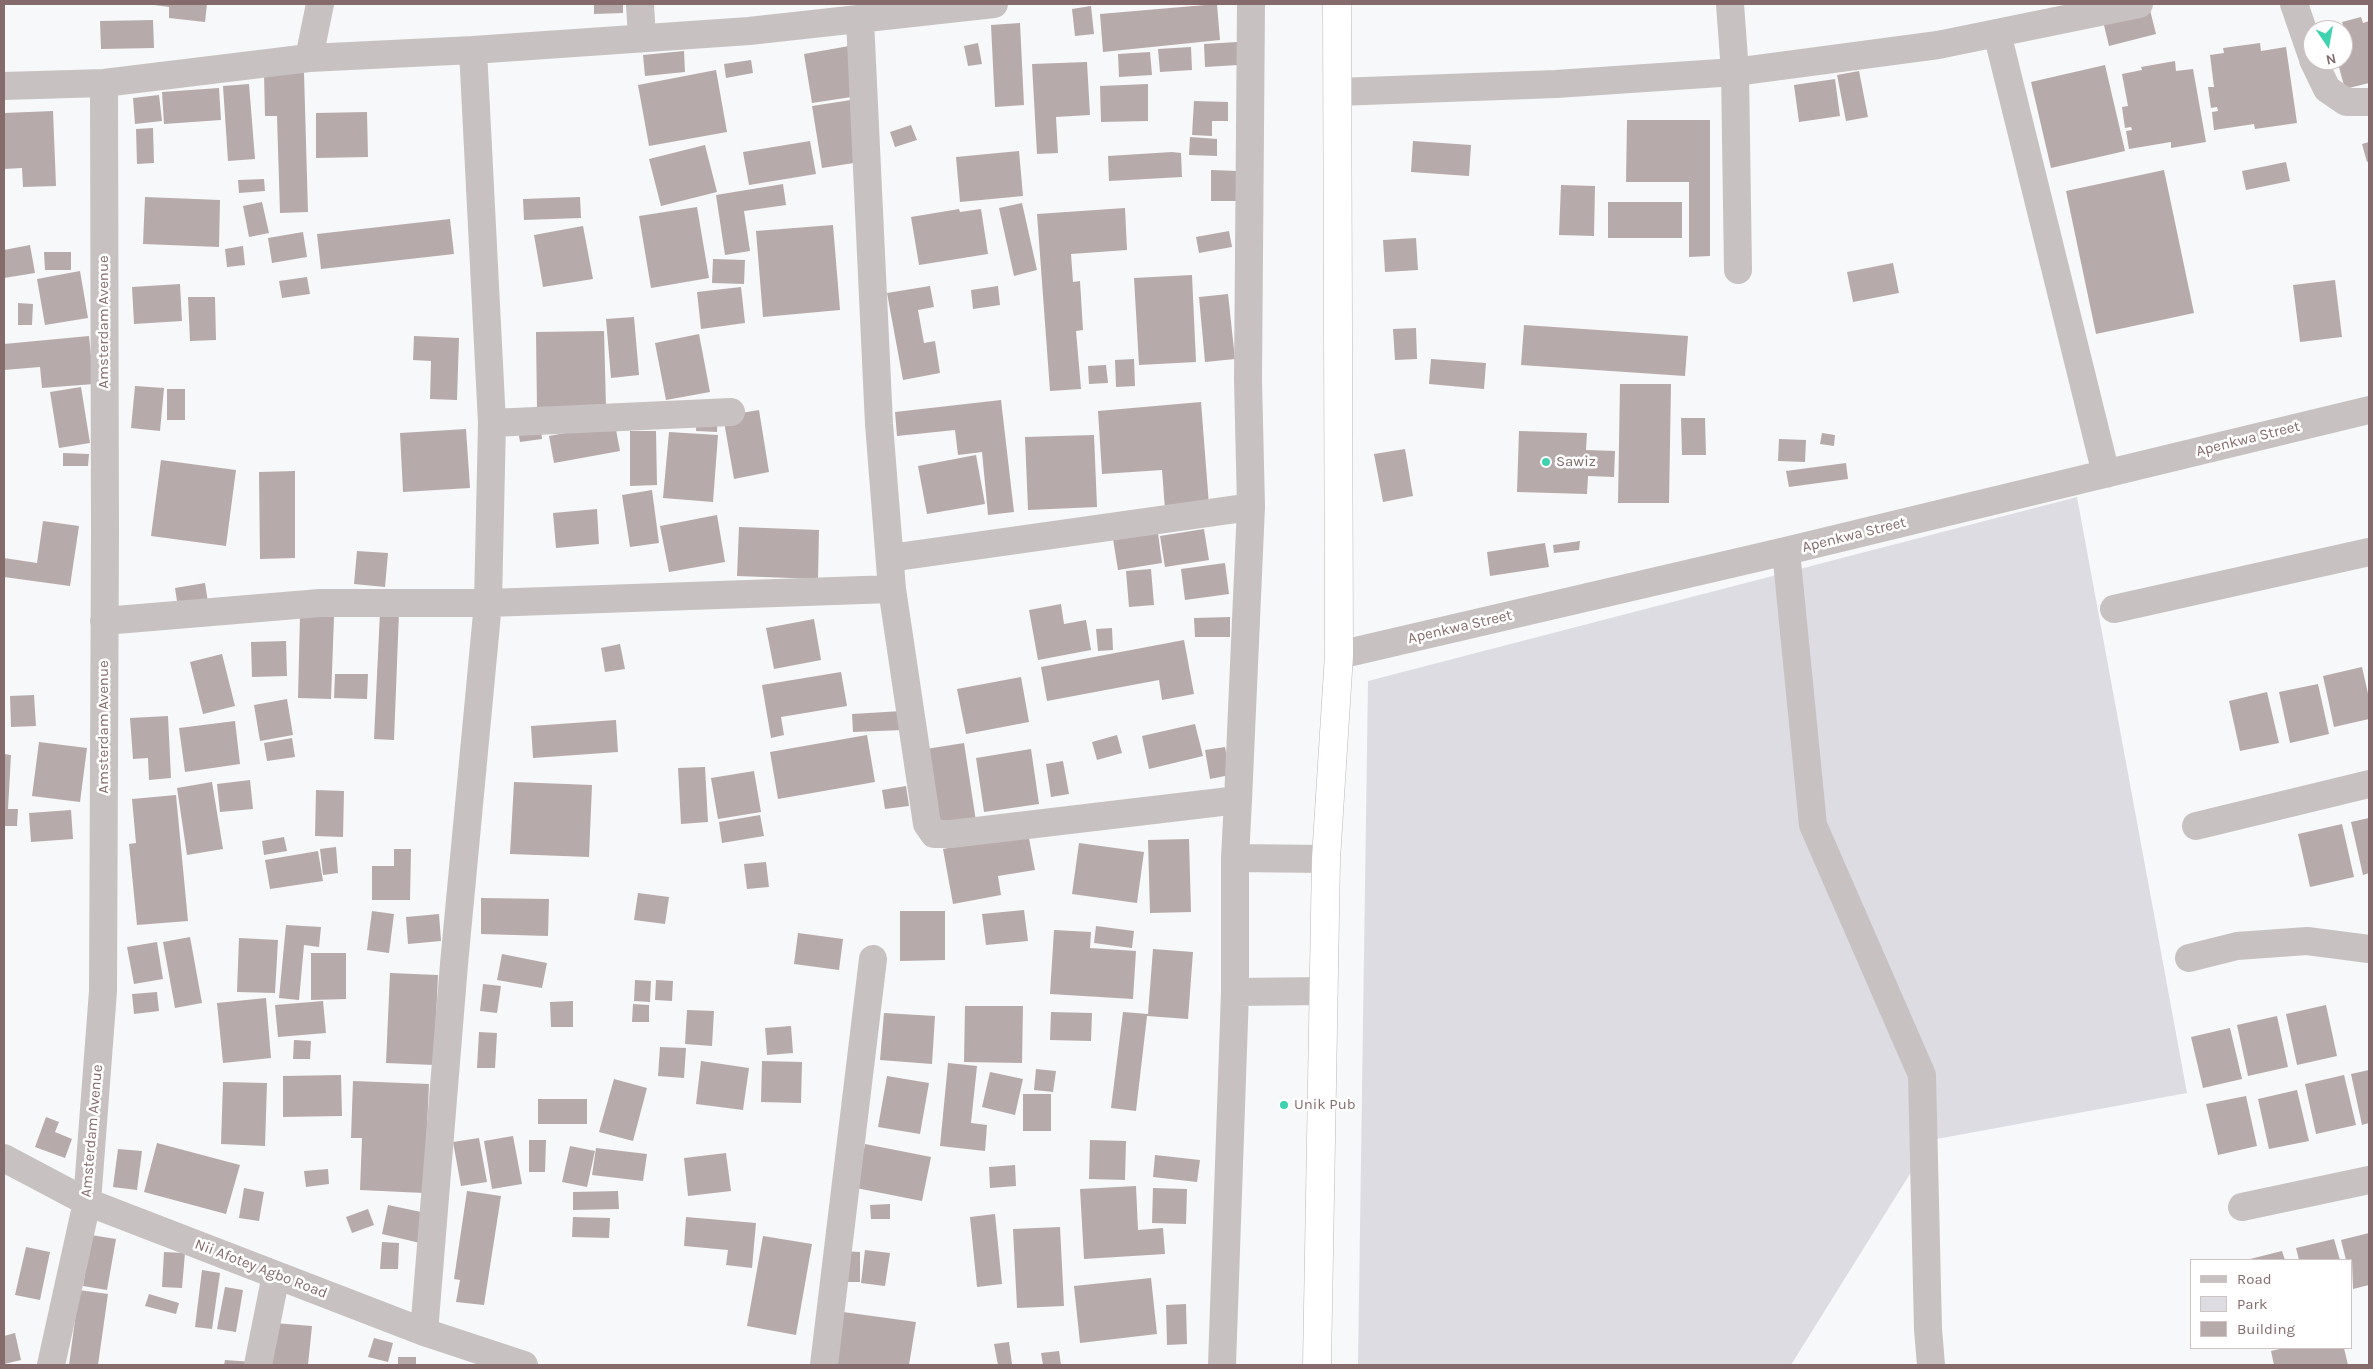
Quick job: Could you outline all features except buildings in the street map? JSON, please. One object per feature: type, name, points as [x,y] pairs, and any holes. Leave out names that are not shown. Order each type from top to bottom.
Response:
[{"type":"highway","points":[[1317,1365],[1326,859],[1338,655],[1337,4]]},
{"type":"street","points":[[309,58],[320,4]]},
{"type":"street","points":[[640,4],[642,38]]},
{"type":"street","points":[[4,86],[104,83],[309,58],[473,50],[749,31],[860,20],[892,10],[994,4]]},
{"type":"street","points":[[1222,1365],[1235,992],[1235,858],[1251,507],[1248,379],[1251,4]]},
{"type":"street","points":[[1730,4],[1735,72],[1738,270]]},
{"type":"street","points":[[1338,92],[1556,84],[1735,72],[1931,46],[2139,4]]},
{"type":"street","points":[[2294,4],[2303,31]]},
{"type":"street","points":[[860,20],[879,424],[892,588],[927,824],[934,834],[951,834],[1238,800]]},
{"type":"street","points":[[1997,33],[2106,474]]},
{"type":"street","points":[[424,1332],[454,964],[488,603],[492,423],[473,50]]},
{"type":"street","points":[[2318,70],[2327,89],[2346,102],[2369,102]]},
{"type":"street","name":"Amsterdam Avenue","points":[[51,1365],[87,1202],[103,991],[104,83]]},
{"type":"street","name":"Apenkwa Street","points":[[1338,655],[1786,551],[2369,410]]},
{"type":"street","points":[[492,423],[731,412]]},
{"type":"street","points":[[890,558],[1251,507]]},
{"type":"street","points":[[1786,551],[1814,825],[1922,1076],[1930,1365]]},
{"type":"street","points":[[2114,609],[2369,552]]},
{"type":"street","points":[[104,621],[320,603],[488,603],[892,588]]},
{"type":"street","points":[[2196,826],[2369,784]]},
{"type":"street","points":[[1235,858],[1326,859]]},
{"type":"street","points":[[2189,958],[2237,946],[2307,942],[2369,949]]},
{"type":"street","points":[[824,1365],[873,959]]},
{"type":"street","points":[[1235,992],[1324,991]]},
{"type":"street","name":"Nii Afotey Agbo Road","points":[[4,1158],[87,1202],[424,1332],[524,1365]]},
{"type":"street","points":[[2242,1207],[2369,1180]]},
{"type":"street","points":[[258,1365],[276,1276]]},
{"type":"green space","points":[[2077,497],[2187,1093],[1931,1140],[1791,1365],[1358,1365],[1368,681]]},
{"type":"place","name":"Sawiz","points":[[1546,462]]},
{"type":"place","name":"Unik Pub","points":[[1284,1105]]}]
